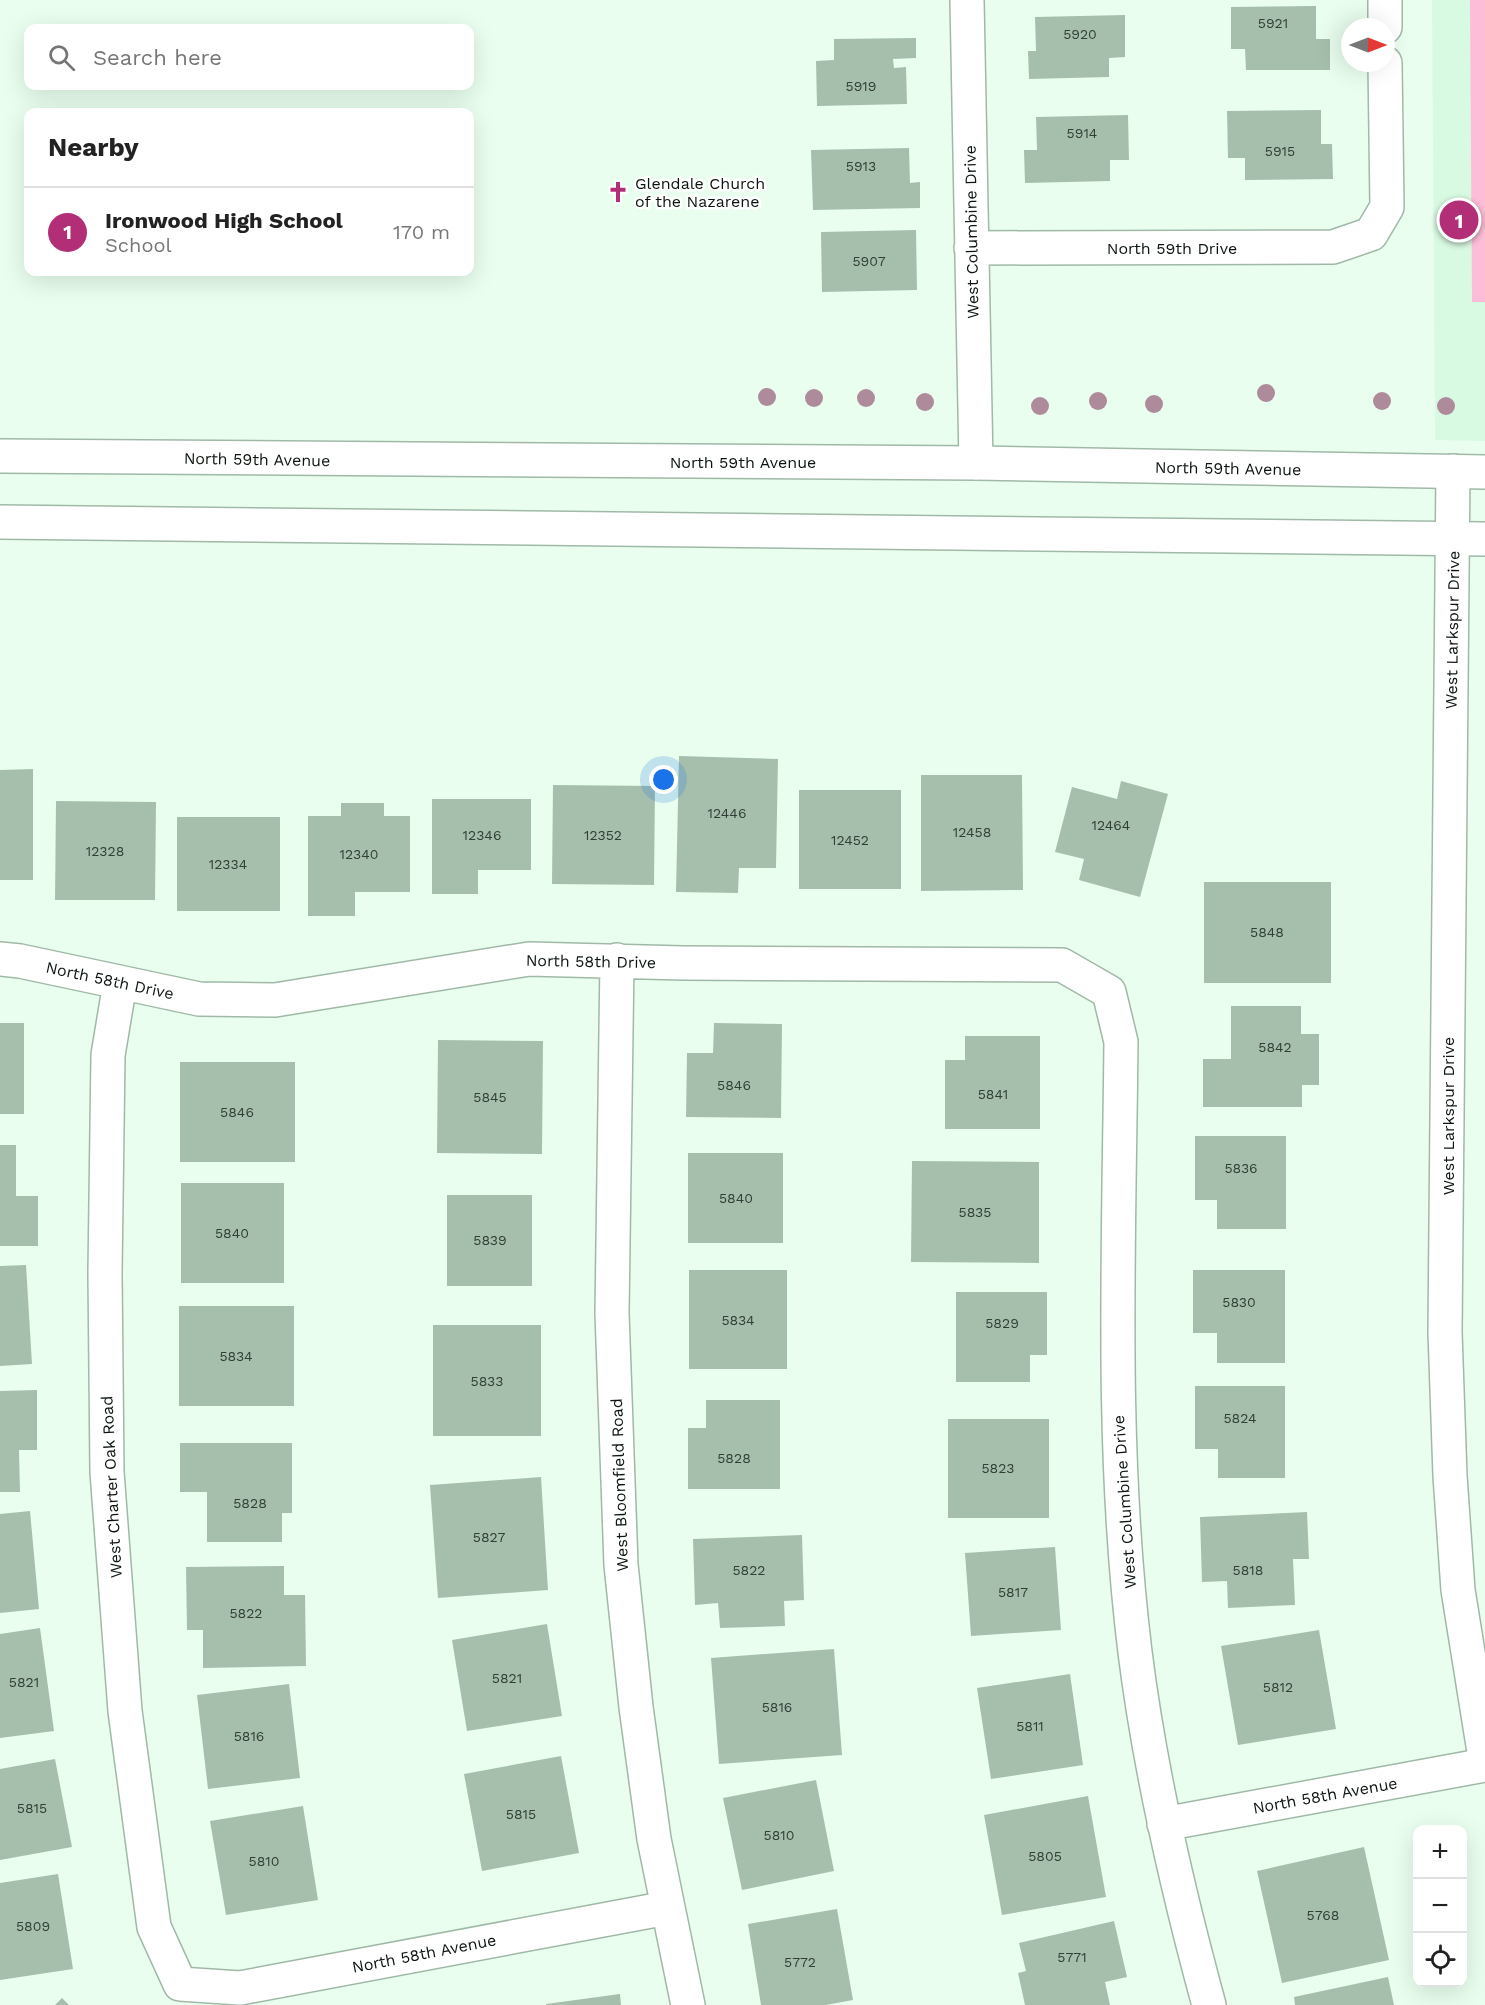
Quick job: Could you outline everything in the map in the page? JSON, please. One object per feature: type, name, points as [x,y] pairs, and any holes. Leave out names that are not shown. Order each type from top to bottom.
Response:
[{"type":"street","name":"West Columbine Drive","points":[[967,0],[976,463]]},
{"type":"street","points":[[1385,0],[1385,18]]},
{"type":"street","name":"North 59th Drive","points":[[971,248],[1333,247],[1371,234],[1387,207],[1385,72]]},
{"type":"street","name":"North 59th Avenue","points":[[0,456],[976,463],[1485,472]]},
{"type":"street","name":"West Larkspur Drive","points":[[1453,471],[1469,539],[1446,1344],[1450,1476],[1458,1590],[1485,1758]]},
{"type":"street","points":[[0,522],[1469,539]]},
{"type":"street","name":"North 58th Drive","points":[[0,959],[20,961],[199,999],[275,1000],[379,986],[529,959],[1062,965],[1109,992]]},
{"type":"street","name":"West Bloomfield Road","points":[[616,960],[612,1313],[621,1565],[636,1707],[667,1908],[688,2005]]},
{"type":"street","name":"West Charter Oak Road","points":[[120,983],[108,1055],[105,1273],[107,1472],[125,1711],[154,1927],[180,1984]]},
{"type":"street","name":"West Columbine Drive","points":[[1109,992],[1121,1042],[1118,1418],[1125,1543],[1135,1651],[1175,1882],[1209,2005]]},
{"type":"street","name":"North 58th Avenue","points":[[1164,1824],[1485,1765]]},
{"type":"street","name":"North 58th Avenue","points":[[180,1984],[240,1988],[667,1908]]},
{"type":"shaded area","points":[[1432,0],[1485,0],[1485,441],[1435,440]]},
{"type":"shaded area","points":[[1470,0],[1485,0],[1485,302],[1472,302]]},
{"type":"building","points":[[1316,6],[1316,39],[1330,39],[1330,70],[1246,70],[1245,49],[1231,49],[1231,7]]},
{"type":"building","points":[[1125,15],[1125,57],[1109,58],[1109,77],[1029,79],[1028,51],[1036,51],[1035,17]]},
{"type":"building","points":[[916,38],[916,58],[893,59],[894,68],[906,67],[907,104],[817,106],[816,61],[834,60],[834,39]]},
{"type":"building","points":[[1321,110],[1321,144],[1332,144],[1333,179],[1245,180],[1245,158],[1228,158],[1227,111]]},
{"type":"building","points":[[1128,115],[1129,160],[1110,160],[1110,181],[1025,183],[1024,150],[1037,150],[1036,117]]},
{"type":"building","points":[[909,148],[910,183],[920,182],[920,208],[813,210],[811,150]]},
{"type":"building","points":[[916,230],[917,290],[822,292],[821,232]]},
{"type":"building","points":[[679,756],[778,759],[776,868],[739,868],[738,893],[676,892]]},
{"type":"building","points":[[33,769],[33,880],[0,880],[0,770]]},
{"type":"building","points":[[921,775],[1022,775],[1023,890],[921,891]]},
{"type":"building","points":[[1121,781],[1168,794],[1140,897],[1079,880],[1084,859],[1055,852],[1072,787],[1117,799]]},
{"type":"building","points":[[553,785],[655,786],[654,885],[552,884]]},
{"type":"building","points":[[799,790],[901,790],[901,889],[799,889]]},
{"type":"building","points":[[432,799],[531,799],[531,870],[478,870],[478,894],[432,894]]},
{"type":"building","points":[[56,801],[156,802],[155,900],[55,900]]},
{"type":"building","points":[[341,803],[384,803],[384,816],[410,816],[410,892],[355,892],[355,916],[308,916],[308,816],[341,816]]},
{"type":"building","points":[[177,817],[280,817],[280,911],[177,911]]},
{"type":"building","points":[[1204,882],[1331,882],[1331,983],[1204,983]]},
{"type":"building","points":[[1231,1006],[1301,1006],[1301,1034],[1319,1034],[1319,1085],[1302,1085],[1302,1107],[1203,1107],[1203,1059],[1231,1059]]},
{"type":"building","points":[[0,1023],[24,1023],[24,1114],[0,1114]]},
{"type":"building","points":[[714,1023],[782,1024],[781,1118],[686,1117],[687,1053],[713,1053]]},
{"type":"building","points":[[965,1036],[1040,1036],[1040,1129],[945,1129],[945,1060],[965,1060]]},
{"type":"building","points":[[438,1040],[543,1041],[542,1154],[437,1153]]},
{"type":"building","points":[[180,1062],[295,1062],[295,1162],[180,1162]]},
{"type":"building","points":[[1195,1136],[1286,1136],[1286,1229],[1217,1229],[1217,1200],[1195,1200]]},
{"type":"building","points":[[0,1145],[16,1145],[16,1196],[38,1196],[38,1246],[0,1246]]},
{"type":"building","points":[[688,1153],[783,1153],[783,1243],[688,1243]]},
{"type":"building","points":[[912,1161],[1039,1162],[1039,1263],[911,1262]]},
{"type":"building","points":[[181,1183],[284,1183],[284,1283],[181,1283]]},
{"type":"building","points":[[447,1195],[532,1195],[532,1286],[447,1286]]},
{"type":"building","points":[[26,1265],[32,1364],[0,1366],[0,1266]]},
{"type":"building","points":[[689,1270],[787,1270],[787,1369],[689,1369]]},
{"type":"building","points":[[1193,1270],[1285,1270],[1285,1363],[1217,1363],[1217,1333],[1193,1333]]},
{"type":"building","points":[[956,1292],[1047,1292],[1047,1355],[1030,1355],[1030,1382],[956,1382]]},
{"type":"building","points":[[179,1306],[294,1306],[294,1406],[179,1406]]},
{"type":"building","points":[[433,1325],[541,1325],[541,1436],[433,1436]]},
{"type":"building","points":[[1195,1386],[1285,1386],[1285,1478],[1218,1478],[1218,1449],[1195,1449]]},
{"type":"building","points":[[37,1390],[37,1450],[19,1450],[20,1492],[0,1492],[0,1391]]},
{"type":"building","points":[[706,1400],[780,1400],[780,1489],[688,1489],[688,1428],[706,1428]]},
{"type":"building","points":[[948,1419],[1049,1419],[1049,1518],[948,1518]]},
{"type":"building","points":[[180,1443],[292,1443],[292,1513],[282,1513],[282,1542],[207,1542],[207,1492],[180,1492]]},
{"type":"building","points":[[541,1477],[548,1590],[438,1598],[430,1485]]},
{"type":"building","points":[[30,1511],[39,1609],[0,1613],[0,1514]]},
{"type":"building","points":[[1307,1512],[1309,1559],[1293,1559],[1295,1605],[1228,1608],[1227,1581],[1202,1582],[1200,1517]]},
{"type":"building","points":[[802,1535],[804,1600],[784,1601],[785,1626],[720,1628],[718,1603],[695,1605],[693,1539]]},
{"type":"building","points":[[1055,1547],[1061,1630],[971,1636],[965,1553]]},
{"type":"building","points":[[284,1566],[284,1595],[305,1595],[306,1666],[203,1668],[203,1630],[187,1630],[186,1567]]},
{"type":"building","points":[[547,1624],[562,1716],[467,1731],[452,1640]]},
{"type":"building","points":[[40,1628],[54,1731],[0,1738],[0,1634]]},
{"type":"building","points":[[1319,1630],[1336,1729],[1238,1745],[1221,1646]]},
{"type":"building","points":[[834,1649],[842,1755],[719,1764],[711,1658]]},
{"type":"building","points":[[1070,1674],[1083,1765],[991,1779],[977,1688]]},
{"type":"building","points":[[289,1684],[300,1778],[208,1789],[197,1695]]},
{"type":"building","points":[[561,1756],[579,1853],[482,1871],[464,1774]]},
{"type":"building","points":[[55,1759],[72,1847],[0,1860],[0,1769]]},
{"type":"building","points":[[816,1780],[834,1871],[742,1890],[723,1798]]},
{"type":"building","points":[[1088,1796],[1106,1897],[1002,1915],[984,1815]]},
{"type":"building","points":[[303,1806],[318,1900],[226,1915],[210,1821]]},
{"type":"building","points":[[1364,1847],[1389,1960],[1282,1983],[1257,1871]]},
{"type":"building","points":[[58,1874],[73,1969],[0,1980],[0,1883]]},
{"type":"building","points":[[837,1909],[853,2000],[826,2005],[761,2005],[748,1924]]},
{"type":"building","points":[[1114,1921],[1127,1977],[1105,1982],[1110,2005],[1025,2005],[1018,1973],[1026,1971],[1019,1943]]},
{"type":"building","points":[[1388,1977],[1394,2005],[1295,2005],[1294,1997]]},
{"type":"building","points":[[620,1994],[621,2005],[546,2005],[546,2004]]},
{"type":"building","points":[[62,1998],[69,2005],[55,2005]]},
{"type":"place","name":"Glendale Church of the Nazarene","points":[[618,192]]},
{"type":"place","name":"Ironwood High School","points":[[1459,220]]}]
